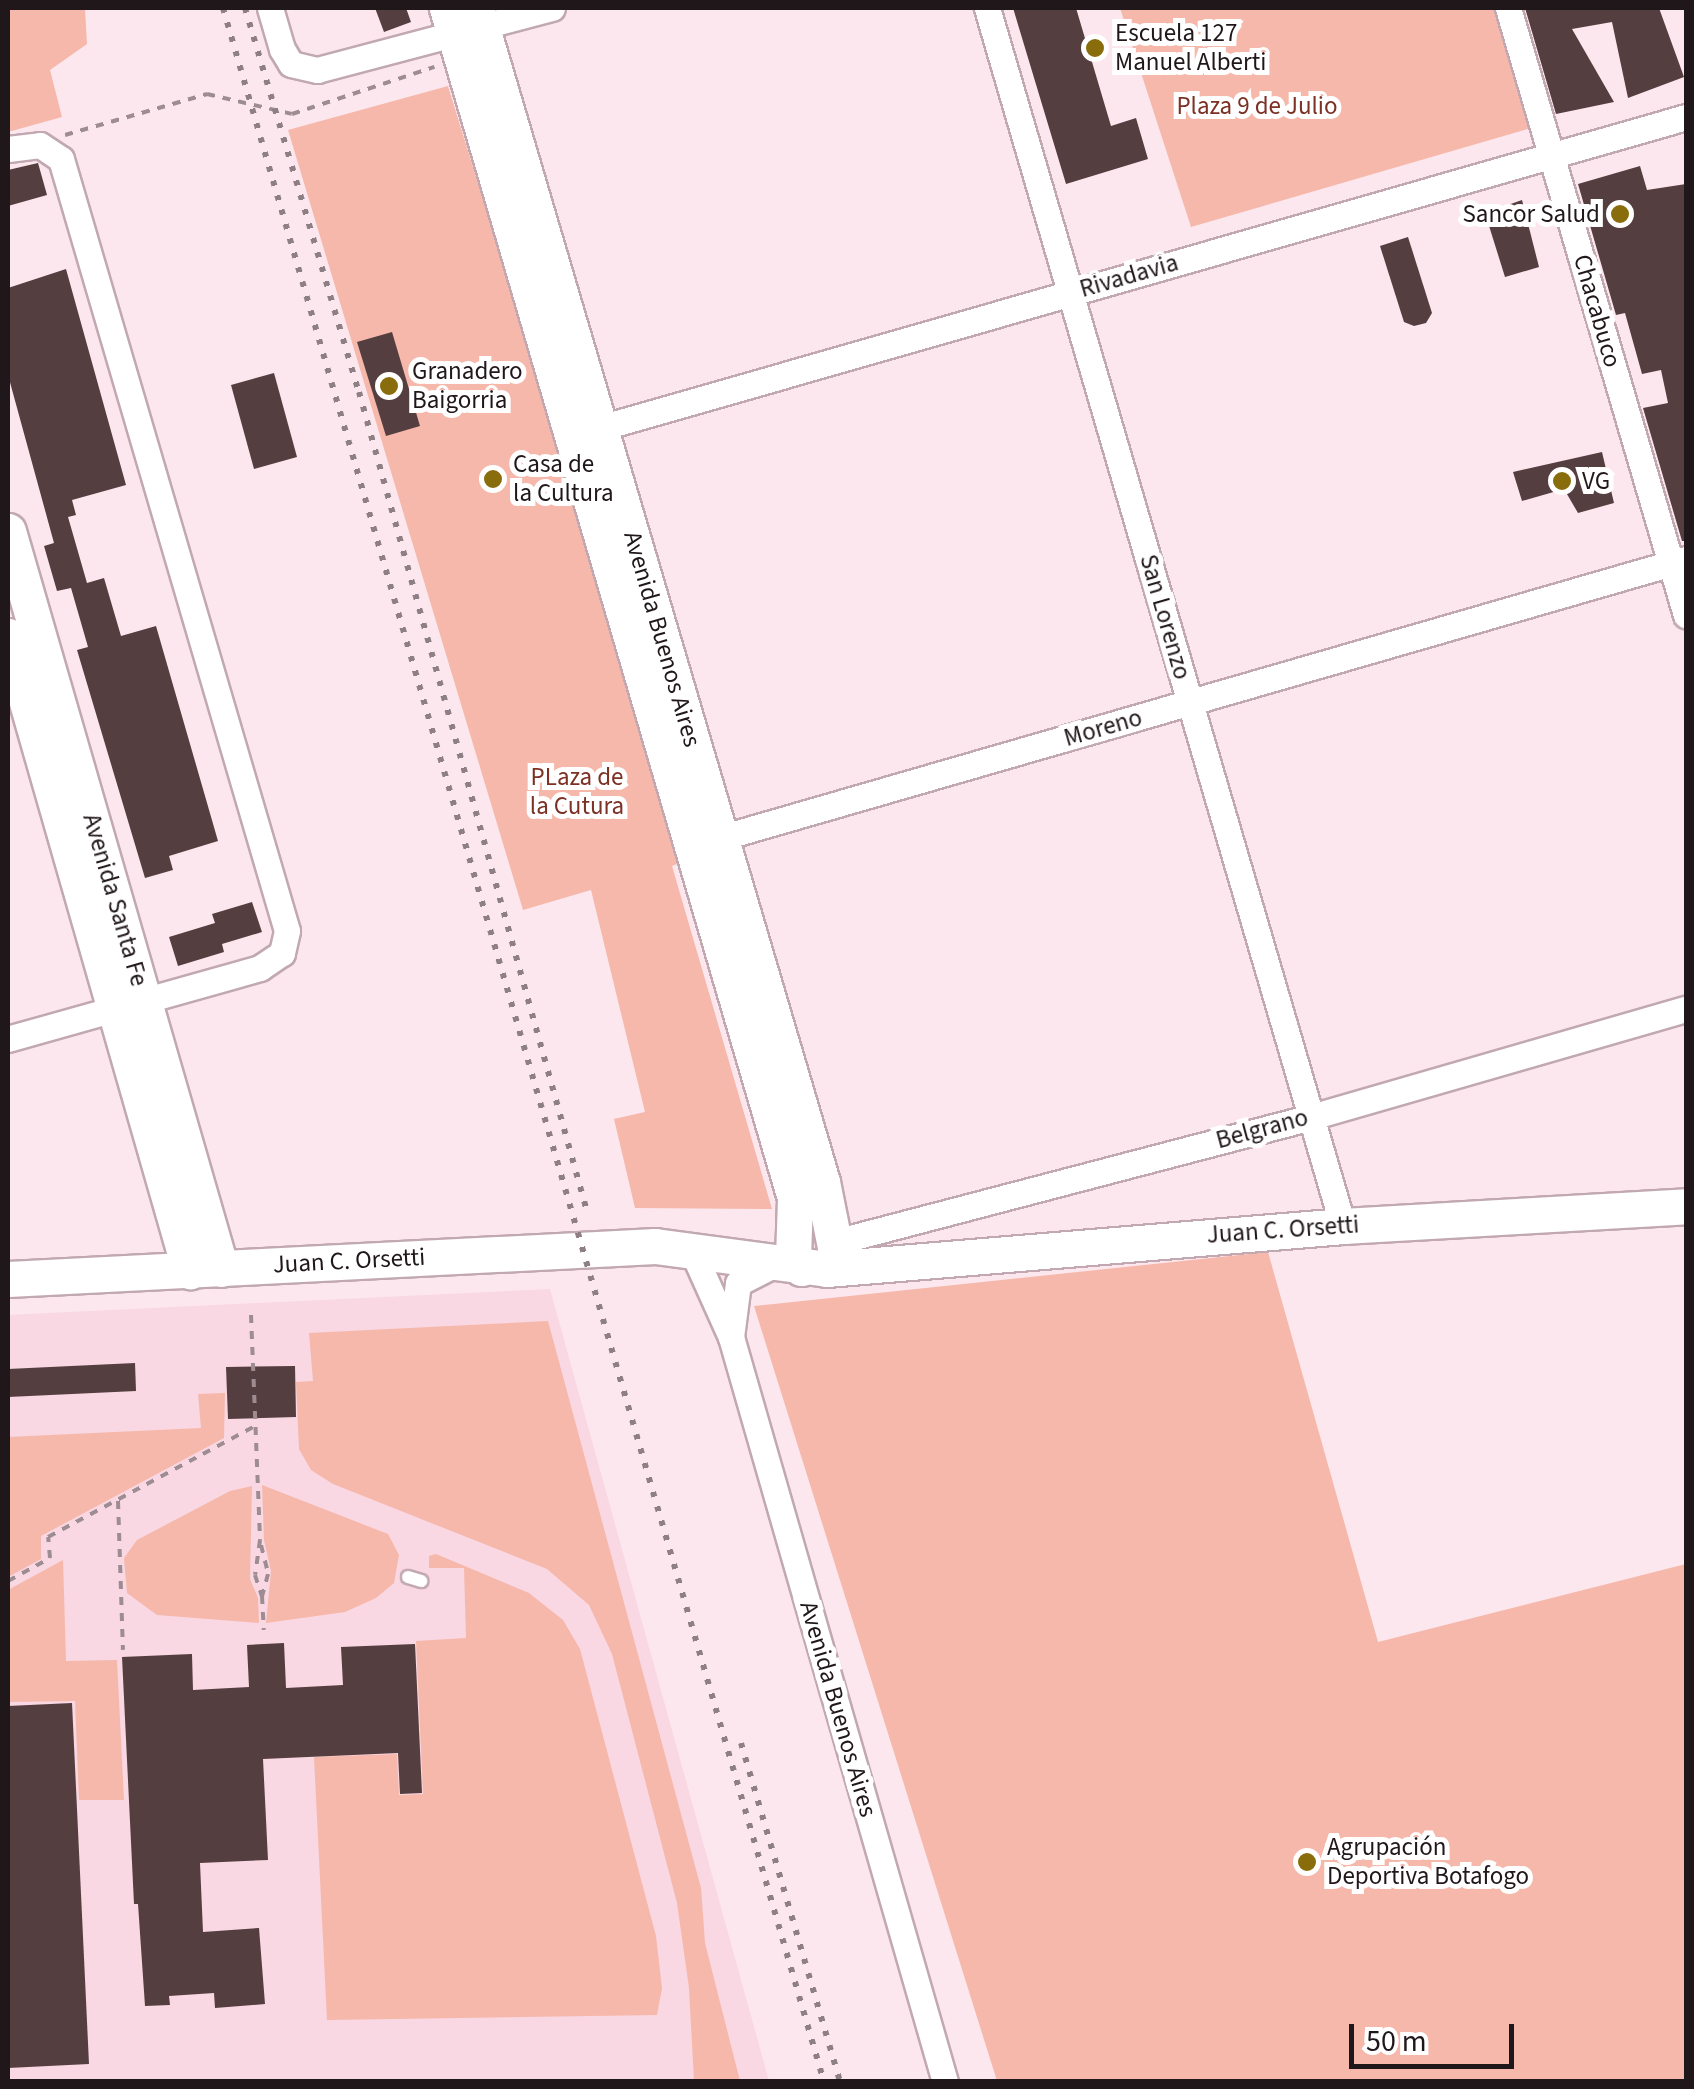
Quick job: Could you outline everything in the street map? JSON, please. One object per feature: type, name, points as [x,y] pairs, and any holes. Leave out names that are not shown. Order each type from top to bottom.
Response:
[{"type":"main road","name":"Avenida Buenos Aires","points":[[464,25],[706,842],[822,1182],[806,1256]]},
{"type":"main road","name":"Avenida Santa Fe","points":[[8,531],[17,595],[205,1270]]},
{"type":"main road","name":"Avenida Santa Fe","points":[[8,636],[129,1004]]},
{"type":"main road","name":"Juan C. Orsetti","points":[[8,1279],[582,1248],[691,1248],[727,1259],[806,1256],[881,1263],[1343,1226],[1686,1206]]},
{"type":"street","points":[[270,8],[282,49],[292,64],[304,70],[318,70],[464,25],[552,8]]},
{"type":"street","name":"San Lorenzo","points":[[987,8],[1343,1226]]},
{"type":"street","name":"Chacabuco","points":[[1508,8],[1679,561],[1686,615]]},
{"type":"street","name":"Rivadavia","points":[[586,432],[1686,116]]},
{"type":"street","points":[[8,149],[40,145],[61,159],[287,931],[282,953],[260,968],[8,1039]]},
{"type":"street","name":"Moreno","points":[[706,842],[1679,561]]},
{"type":"street","name":"Belgrano","points":[[806,1256],[1686,1009]]},
{"type":"street","name":"Avenida Buenos Aires","points":[[691,1248],[732,1337],[946,2082]]},
{"type":"street","name":"Avenida Buenos Aires","points":[[732,1337],[738,1283],[806,1256]]},
{"type":"path","points":[[40,145],[94,124],[207,94],[292,114],[424,73],[464,25]]},
{"type":"path","points":[[251,1315],[260,1540],[268,1574],[262,1596]]},
{"type":"path","points":[[8,1581],[50,1558],[48,1537],[255,1426]]},
{"type":"path","points":[[118,1501],[122,1650]]},
{"type":"path","points":[[260,1540],[255,1574],[262,1596],[264,1630]]},
{"type":"shaded area","points":[[550,1289],[769,2081],[8,2081],[8,1315]]},
{"type":"green space","points":[[8,8],[85,8],[87,44],[50,70],[62,117],[8,132]]},
{"type":"green space","name":"Plaza 9 de Julio","points":[[1120,8],[1496,8],[1531,128],[1191,227]]},
{"type":"green space","name":"PLaza de la Cutura","points":[[448,86],[687,860],[672,866],[772,1209],[635,1208],[614,1119],[645,1112],[591,890],[523,910],[288,130]]},
{"type":"green space","name":"Agrupación Deportiva Botafogo","points":[[1268,1252],[1378,1642],[1686,1564],[1686,2081],[997,2081],[754,1306]]},
{"type":"green space","points":[[548,1321],[701,1888],[705,1943],[740,2081],[694,2081],[689,1988],[677,1903],[612,1654],[589,1605],[547,1569],[333,1484],[311,1470],[299,1449],[296,1382],[313,1381],[309,1333]]},
{"type":"green space","points":[[225,1393],[224,1438],[41,1536],[41,1559],[8,1577],[8,1437],[201,1428],[198,1394]]},
{"type":"green space","points":[[262,1485],[388,1534],[399,1555],[394,1583],[376,1598],[345,1612],[266,1623],[271,1571],[264,1540]]},
{"type":"green space","points":[[252,1486],[250,1579],[258,1598],[259,1623],[157,1615],[127,1593],[124,1558],[137,1540],[230,1491]]},
{"type":"green space","points":[[436,1554],[529,1593],[563,1620],[580,1649],[656,1936],[662,1988],[657,2015],[327,2020],[314,1757],[397,1754],[399,1795],[423,1794],[416,1641],[466,1638],[464,1568],[429,1568],[429,1556]]},
{"type":"green space","points":[[63,1560],[66,1661],[117,1660],[124,1800],[79,1800],[75,1701],[8,1702],[8,1590]]},
{"type":"building","points":[[375,8],[406,8],[411,22],[384,32]]},
{"type":"building","points":[[1013,8],[1076,8],[1111,126],[1136,118],[1148,159],[1066,184]]},
{"type":"building","points":[[1525,8],[1659,8],[1684,77],[1628,98],[1612,22],[1572,29],[1614,102],[1556,114]]},
{"type":"building","points":[[38,163],[47,195],[8,206],[8,170]]},
{"type":"building","points":[[1640,166],[1647,190],[1686,184],[1686,541],[1682,541],[1643,408],[1668,403],[1661,370],[1642,374],[1625,313],[1616,315],[1578,184]]},
{"type":"building","points":[[1522,200],[1539,267],[1505,277],[1485,213]]},
{"type":"building","points":[[1408,237],[1432,313],[1426,323],[1414,326],[1404,322],[1380,246]]},
{"type":"building","points":[[66,269],[126,485],[72,500],[76,515],[68,517],[87,583],[104,578],[121,636],[156,626],[218,841],[169,856],[173,870],[145,878],[77,650],[88,647],[71,588],[57,591],[44,546],[54,543],[8,375],[8,288]]},
{"type":"building","points":[[392,332],[420,426],[386,436],[357,342]]},
{"type":"building","points":[[274,373],[297,457],[254,469],[231,385]]},
{"type":"building","name":"VG","points":[[1602,452],[1614,503],[1578,513],[1564,489],[1522,501],[1513,472]]},
{"type":"building","points":[[252,902],[262,932],[222,944],[224,952],[178,966],[169,937],[215,923],[212,914]]},
{"type":"building","points":[[135,1363],[136,1391],[8,1397],[8,1369]]},
{"type":"building","points":[[295,1366],[296,1417],[228,1419],[226,1367]]},
{"type":"building","points":[[284,1643],[286,1688],[343,1685],[341,1647],[415,1644],[422,1793],[400,1794],[398,1753],[263,1759],[268,1860],[200,1863],[203,1932],[259,1928],[265,2004],[215,2008],[214,1993],[169,1996],[170,2005],[145,2006],[138,1904],[134,1904],[122,1657],[192,1654],[193,1690],[249,1687],[247,1645]]},
{"type":"building","points":[[72,1703],[89,2064],[8,2068],[8,1706]]},
{"type":"railway","points":[[223,8],[824,2082]]},
{"type":"railway","points":[[245,8],[359,392],[588,1215]]},
{"type":"railway","points":[[741,1743],[840,2082]]},
{"type":"place","name":"Escuela 127 Manuel Alberti","points":[[1095,48]]},
{"type":"place","name":"Sancor Salud","points":[[1620,214]]},
{"type":"place","name":"Granadero Baigorria","points":[[389,386]]},
{"type":"place","name":"Casa de la Cultura","points":[[493,479]]},
{"type":"place","name":"VG","points":[[1562,481]]},
{"type":"place","name":"Agrupación Deportiva Botafogo","points":[[1307,1862]]}]
